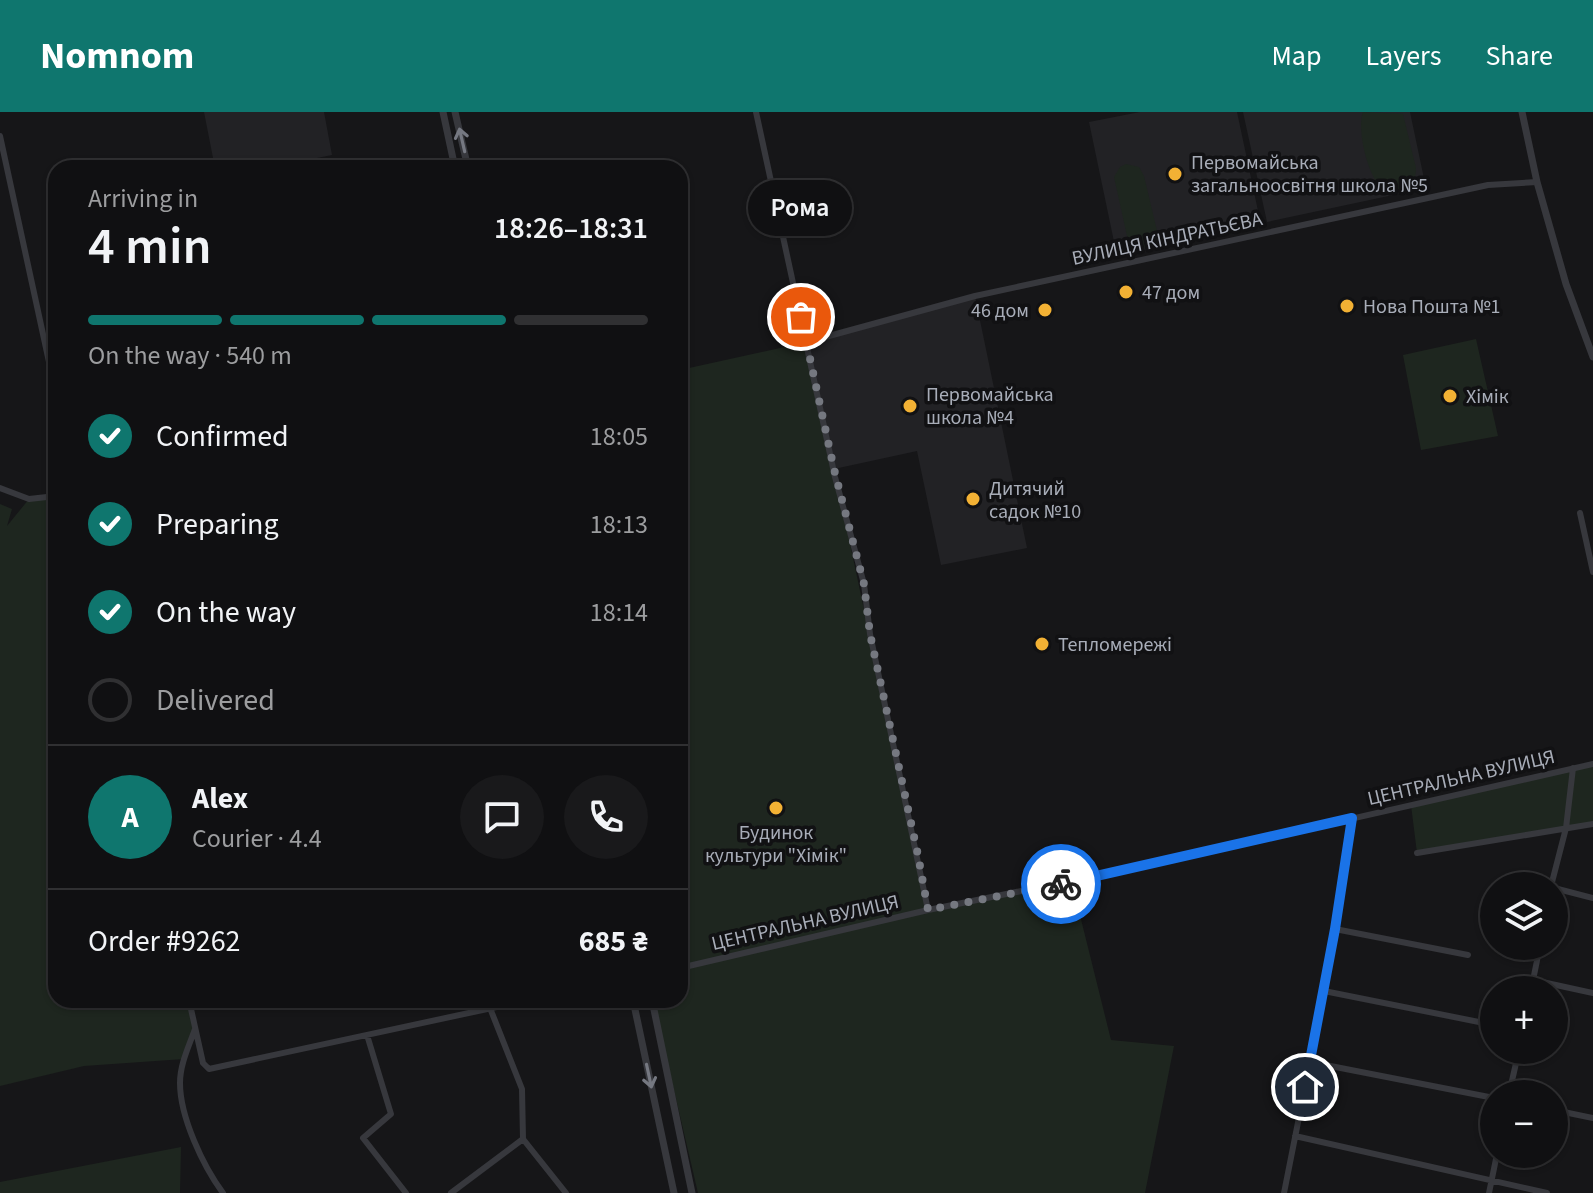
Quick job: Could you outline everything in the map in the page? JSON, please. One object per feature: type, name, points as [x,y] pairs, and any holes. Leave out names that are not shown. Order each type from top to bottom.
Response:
[{"type":"street","points":[[443,112],[453,160]]},
{"type":"street","points":[[455,112],[466,160]]},
{"type":"street","points":[[756,112],[835,477],[864,584],[870,634],[928,910]]},
{"type":"street","points":[[1522,112],[1537,182],[1566,284],[1593,357]]},
{"type":"street","points":[[0,136],[48,357]]},
{"type":"street","name":"ВУЛИЦЯ КІНДРАТЬЄВА","points":[[807,342],[990,292],[1488,185],[1537,182]]},
{"type":"street","points":[[0,488],[29,499],[48,497]]},
{"type":"street","points":[[1580,513],[1593,572]]},
{"type":"street","name":"ЦЕНТРАЛЬНА ВУЛИЦЯ","points":[[688,966],[928,910],[1126,870],[1593,764]]},
{"type":"street","points":[[1556,872],[1566,828],[1573,768]]},
{"type":"street","points":[[1284,1193],[1324,991],[1352,818]]},
{"type":"street","points":[[1417,853],[1593,824]]},
{"type":"street","points":[[1568,891],[1593,898]]},
{"type":"street","points":[[1335,929],[1468,955]]},
{"type":"street","points":[[1568,988],[1593,993]]},
{"type":"street","points":[[1324,991],[1480,1022]]},
{"type":"street","points":[[191,1008],[203,1063],[216,1069],[490,1008],[522,1089],[523,1139],[566,1193]]},
{"type":"street","points":[[635,1008],[674,1193]]},
{"type":"street","points":[[654,1008],[692,1193]]},
{"type":"street","points":[[195,1029],[184,1059],[180,1082],[182,1103],[201,1156],[223,1193]]},
{"type":"street","points":[[367,1035],[391,1114],[363,1138],[406,1193]]},
{"type":"street","points":[[1310,1062],[1480,1095]]},
{"type":"street","points":[[1568,1113],[1593,1118]]},
{"type":"street","points":[[1295,1136],[1547,1193]]},
{"type":"street","points":[[451,1193],[523,1139]]},
{"type":"street","points":[[1489,1193],[1494,1168]]},
{"type":"shaded area","points":[[204,112],[324,112],[332,155],[307,160],[213,160]]},
{"type":"shaded area","name":"Первомайська загальноосвітня школа №5","points":[[1140,112],[1237,112],[1261,225],[1117,256],[1089,122]]},
{"type":"shaded area","points":[[1243,112],[1410,112],[1426,188],[1267,222]]},
{"type":"shaded area","points":[[1363,112],[1403,114],[1416,168],[1414,180],[1408,188],[1386,192],[1374,178],[1361,131]]},
{"type":"shaded area","points":[[1126,164],[1139,167],[1144,176],[1158,235],[1146,248],[1133,245],[1127,236],[1114,177]]},
{"type":"shaded area","name":"Первомайська школа №4","points":[[975,296],[1027,548],[941,565],[917,451],[834,469],[807,342]]},
{"type":"shaded area","name":"Хімік","points":[[1476,339],[1498,436],[1421,450],[1403,355]]},
{"type":"shaded area","points":[[807,342],[928,910],[1072,883],[1111,1040],[1174,1046],[1145,1193],[698,1193],[655,1008],[688,1008],[688,368]]},
{"type":"shaded area","points":[[48,497],[48,1008],[191,1008],[195,1029],[184,1059],[84,1066],[0,1086],[0,504],[12,509],[7,526],[29,499]]},
{"type":"shaded area","points":[[1593,764],[1593,823],[1417,853],[1411,805]]},
{"type":"shaded area","points":[[181,1147],[180,1193],[0,1193],[0,1182]]},
{"type":"way so far","points":[[801,317],[834,469],[864,584],[870,634],[928,910],[1061,884]]},
{"type":"place","name":"Первомайська загальноосвітня школа №5","points":[[1175,174]]},
{"type":"place","name":"47 дом","points":[[1126,292]]},
{"type":"place","name":"Нова Пошта №1","points":[[1347,306]]},
{"type":"place","name":"46 дом","points":[[1045,310]]},
{"type":"place","name":"Рома","points":[[801,317]]},
{"type":"place","name":"Хімік","points":[[1450,396]]},
{"type":"place","name":"Первомайська школа №4","points":[[910,406]]},
{"type":"place","name":"Дитячий садок №10","points":[[973,499]]},
{"type":"place","name":"Тепломережі","points":[[1042,644]]},
{"type":"place","name":"Будинок культури \"Хімік\"","points":[[776,808]]},
{"type":"route","points":[[1061,884],[1352,818],[1305,1087]]}]
